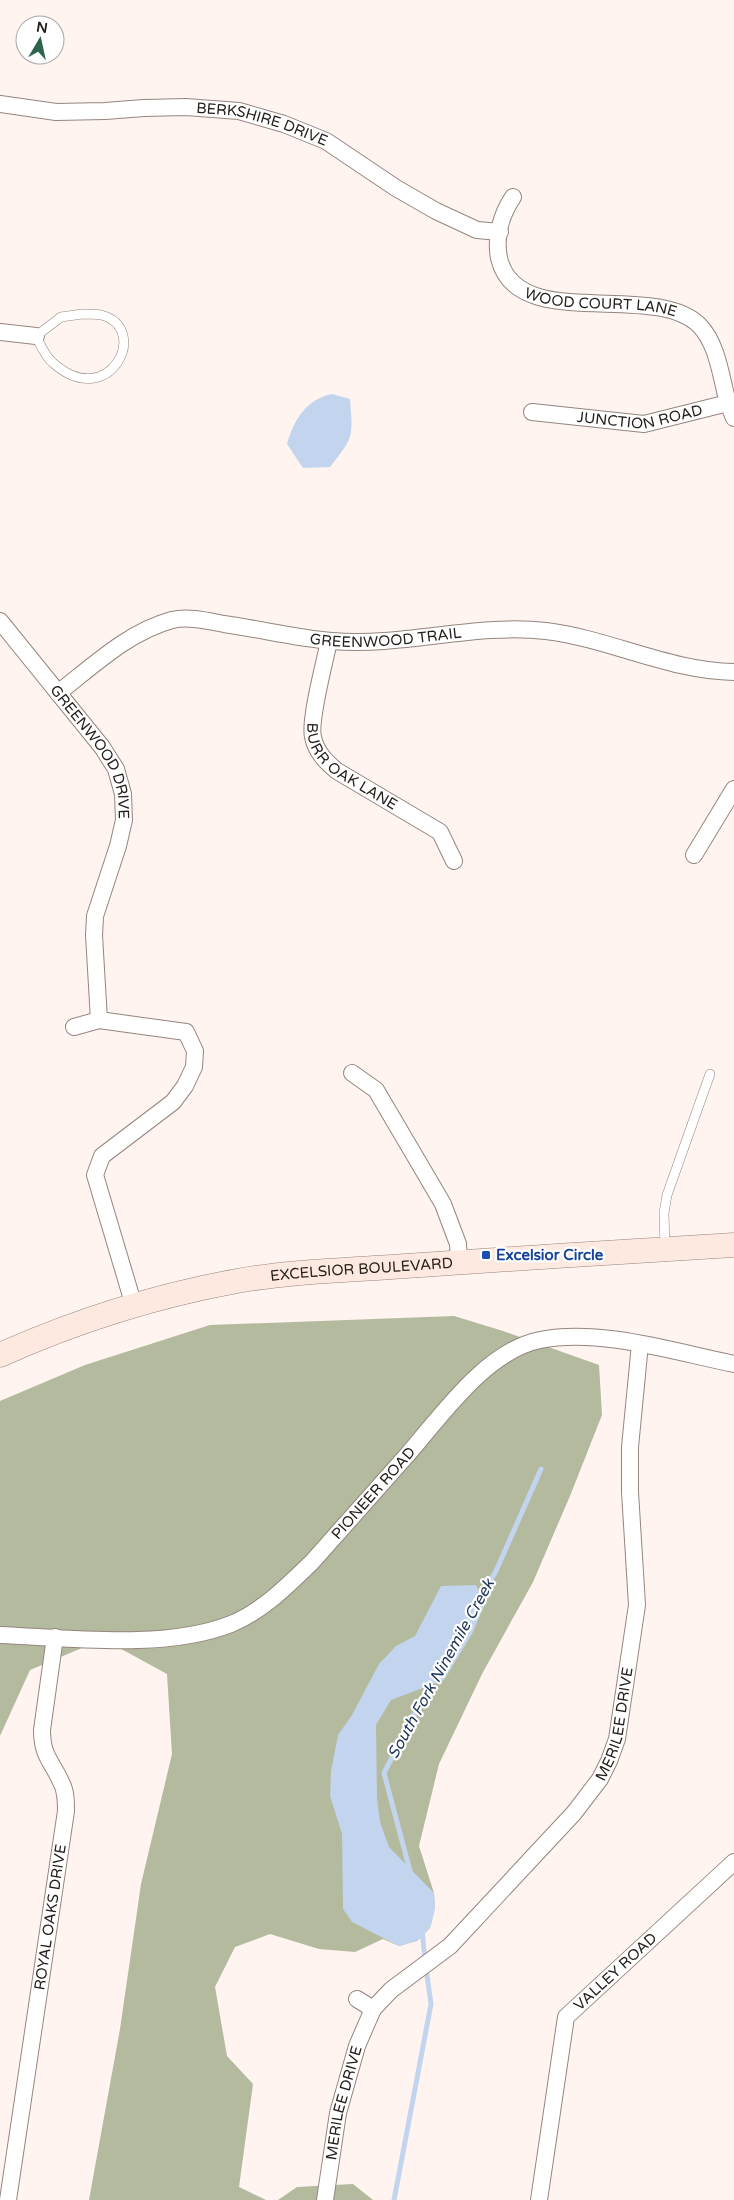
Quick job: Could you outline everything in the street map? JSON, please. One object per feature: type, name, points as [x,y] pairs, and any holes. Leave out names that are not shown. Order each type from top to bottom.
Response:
[{"type":"main road","name":"EXCELSIOR BOULEVARD","points":[[0,1355],[78,1322],[166,1296],[239,1281],[288,1274],[734,1245]]},
{"type":"street","name":"BERKSHIRE DRIVE","points":[[0,104],[56,112],[144,108],[239,111],[284,124],[326,142],[396,188],[436,211],[477,230],[500,232]]},
{"type":"street","name":"WOOD COURT LANE","points":[[513,197],[503,212],[497,248],[501,267],[512,284],[519,290],[538,298],[660,308],[682,313],[699,325],[711,343],[728,403]]},
{"type":"street","points":[[0,332],[36,336]]},
{"type":"street","name":"JUNCTION ROAD","points":[[532,412],[644,424],[728,403]]},
{"type":"street","points":[[728,403],[734,418]]},
{"type":"street","name":"GREENWOOD DRIVE","points":[[0,620],[102,747],[116,769],[124,794],[124,820],[118,846],[95,916],[94,935],[99,1020]]},
{"type":"street","name":"GREENWOOD TRAIL","points":[[58,693],[127,640],[152,626],[174,620],[197,620],[329,641],[387,642],[455,632],[502,628],[548,632],[594,641],[712,672],[734,672]]},
{"type":"street","name":"BURR OAK LANE","points":[[329,641],[314,721],[313,736],[318,750],[326,762],[337,771],[440,832],[454,861]]},
{"type":"street","points":[[694,855],[734,789]]},
{"type":"street","points":[[74,1027],[99,1020],[186,1032],[195,1050],[194,1067],[185,1086],[173,1102],[102,1156],[95,1175],[134,1306]]},
{"type":"street","points":[[352,1074],[376,1090],[443,1204],[458,1244],[459,1262]]},
{"type":"street","name":"PIONEER ROAD","points":[[0,1634],[152,1639],[180,1637],[232,1624],[256,1611],[284,1589],[312,1562],[474,1379],[509,1352],[539,1340],[572,1337],[605,1339],[640,1344],[734,1364]]},
{"type":"street","name":"MERILEE DRIVE","points":[[325,2200],[338,2113],[358,2046],[373,2008],[391,1990],[450,1946],[574,1813],[600,1780],[609,1761],[617,1739],[637,1605],[630,1492],[630,1447],[640,1344]]},
{"type":"street","name":"ROYAL OAKS DRIVE","points":[[8,2200],[66,1811],[62,1784],[47,1759],[42,1745],[42,1730],[55,1637]]},
{"type":"street","name":"VALLEY ROAD","points":[[539,2200],[566,2017],[734,1862]]},
{"type":"street","points":[[357,1999],[373,2008]]},
{"type":"lane","points":[[82,314],[103,316],[116,324],[124,334],[119,364],[92,379],[78,378],[51,362],[36,336],[61,317],[82,314]]},
{"type":"lane","points":[[665,1249],[664,1213],[667,1194],[710,1074]]},
{"type":"green space","points":[[454,1316],[599,1365],[602,1415],[533,1582],[482,1674],[439,1764],[419,1846],[434,1893],[435,1908],[430,1928],[417,1941],[399,1946],[383,1939],[355,1952],[319,1949],[270,1934],[235,1947],[215,1987],[227,2056],[253,2084],[239,2187],[266,2200],[89,2200],[120,2029],[141,1884],[172,1754],[167,1674],[103,1639],[30,1670],[0,1736],[0,1401],[85,1365],[210,1325]]},
{"type":"green space","points":[[353,2184],[373,2200],[278,2200],[297,2187]]},
{"type":"water","points":[[332,394],[350,399],[352,421],[348,442],[330,467],[303,468],[287,444],[293,427],[308,406]]},
{"type":"water","points":[[476,1585],[485,1604],[472,1634],[444,1680],[391,1700],[376,1725],[377,1798],[380,1822],[389,1847],[434,1893],[435,1908],[430,1928],[417,1941],[399,1946],[352,1922],[343,1909],[342,1834],[330,1796],[331,1771],[338,1735],[352,1715],[379,1664],[396,1646],[415,1636],[441,1586]]},
{"type":"waterway","name":"South Fork Ninemile Creek","points":[[478,1602],[496,1571],[541,1469]]},
{"type":"waterway","name":"South Fork Ninemile Creek","points":[[410,1871],[384,1773],[431,1682]]},
{"type":"waterway","name":"South Fork Ninemile Creek","points":[[422,1929],[425,1960]]},
{"type":"waterway","name":"South Fork Ninemile Creek","points":[[394,2200],[431,2004],[426,1968]]},
{"type":"place","name":"Excelsior Circle","points":[[486,1255]]}]
